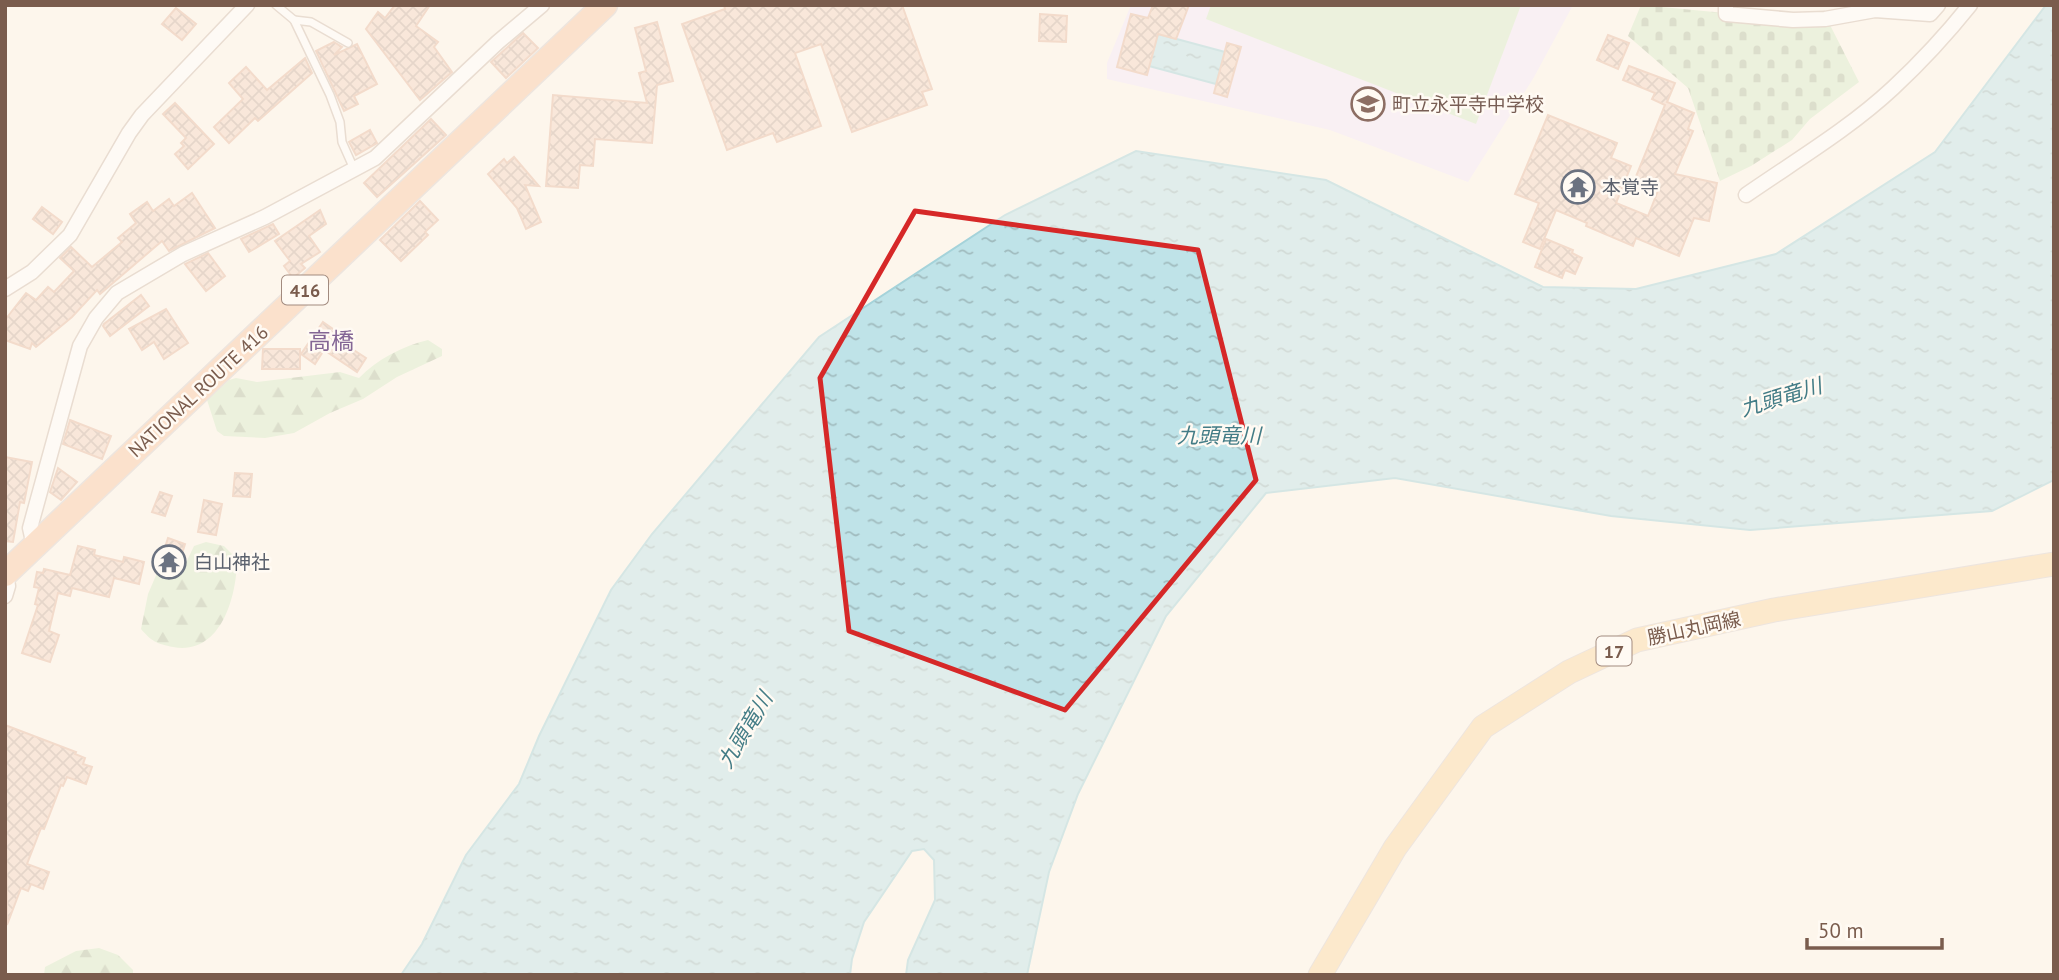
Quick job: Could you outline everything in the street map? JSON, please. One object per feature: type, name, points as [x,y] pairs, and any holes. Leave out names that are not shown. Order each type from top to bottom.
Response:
[{"type":"highway","name":"NATIONAL ROUTE 416","points":[[6,581],[34,546],[605,5]]},
{"type":"main road","name":"勝山丸岡線","points":[[1320,975],[1395,848],[1483,727],[1569,672],[1637,640],[1774,610],[2054,564]]},
{"type":"street","points":[[5,289],[32,272],[70,235],[129,133],[142,116],[247,5]]},
{"type":"street","points":[[34,546],[30,528],[80,346],[96,318],[117,293],[157,268],[265,217],[354,170],[384,150],[498,42],[542,5]]},
{"type":"street","points":[[1726,5],[1726,13],[1793,20],[1825,19],[1875,10],[1930,14],[1938,5]]},
{"type":"street","points":[[1746,195],[1848,124],[1892,89],[1941,41],[1970,5]]},
{"type":"lane","points":[[276,5],[294,20],[330,95],[340,122],[342,142],[354,170]]},
{"type":"lane","points":[[294,20],[311,22],[348,43]]},
{"type":"highlighted area","points":[[915,211],[1198,250],[1256,480],[1065,710],[849,631],[820,378]]},
{"type":"shaded area","name":"町立永平寺中学校","points":[[1131,5],[1573,5],[1534,77],[1468,182],[1330,130],[1107,79],[1107,63]]},
{"type":"green space","points":[[1211,5],[1521,5],[1476,124],[1206,19]]},
{"type":"green space","points":[[1641,5],[1829,23],[1859,82],[1810,119],[1792,140],[1751,166],[1720,181],[1688,88],[1628,36]]},
{"type":"green space","points":[[428,340],[442,349],[442,356],[397,377],[363,399],[294,433],[265,438],[224,436],[217,431],[207,400],[229,380],[236,378],[257,382],[340,372],[359,378],[391,354]]},
{"type":"green space","points":[[206,542],[224,546],[237,559],[234,590],[223,620],[203,642],[190,647],[163,645],[141,629],[148,594],[160,566],[181,573],[194,546]]},
{"type":"green space","points":[[99,948],[118,955],[133,970],[133,975],[44,975],[45,967],[76,951]]},
{"type":"water","name":"九頭竜川","points":[[2046,5],[2054,5],[2054,480],[1992,511],[1750,530],[1611,516],[1395,478],[1266,493],[1166,616],[1078,794],[1049,872],[1027,975],[906,975],[908,960],[935,900],[934,860],[924,849],[912,851],[864,922],[852,959],[850,975],[401,975],[422,944],[466,855],[519,784],[539,736],[611,590],[652,534],[819,337],[1005,215],[1136,151],[1326,180],[1543,287],[1636,289],[1776,254],[1935,152]]},
{"type":"water","points":[[1158,34],[1225,52],[1216,84],[1149,66]]},
{"type":"building","points":[[395,5],[430,5],[416,26],[438,42],[434,47],[452,72],[420,100],[366,29],[378,12],[385,18]]},
{"type":"building","points":[[724,5],[902,5],[932,89],[922,92],[927,105],[852,132],[821,44],[795,53],[821,126],[777,142],[773,133],[727,150],[682,24],[725,9]]},
{"type":"building","points":[[1153,5],[1189,5],[1176,39],[1158,34],[1147,75],[1117,67],[1131,14],[1148,18]]},
{"type":"building","points":[[176,8],[196,24],[182,40],[162,24]]},
{"type":"building","points":[[1040,14],[1067,16],[1066,42],[1039,41]]},
{"type":"building","points":[[657,22],[673,81],[657,85],[652,143],[595,139],[593,166],[580,165],[578,188],[546,186],[553,95],[647,103],[639,73],[646,71],[635,28]]},
{"type":"building","points":[[523,33],[538,48],[506,78],[491,62]]},
{"type":"building","points":[[1608,35],[1629,43],[1618,69],[1597,60]]},
{"type":"building","points":[[334,42],[342,47],[334,55],[357,44],[377,84],[354,96],[358,104],[344,111],[316,51]]},
{"type":"building","points":[[1227,43],[1241,47],[1227,97],[1214,93]]},
{"type":"building","points":[[305,58],[312,73],[258,121],[255,118],[229,143],[214,127],[243,99],[229,83],[246,67],[267,90]]},
{"type":"building","points":[[1629,66],[1675,83],[1667,102],[1694,113],[1688,129],[1693,131],[1675,174],[1717,183],[1709,221],[1694,218],[1679,256],[1636,238],[1633,246],[1556,210],[1540,249],[1523,242],[1539,203],[1515,194],[1548,115],[1617,143],[1611,158],[1631,166],[1616,203],[1648,216],[1659,188],[1635,179],[1665,105],[1652,99],[1655,93],[1623,80]]},
{"type":"building","points":[[175,103],[214,144],[188,169],[175,154],[184,146],[181,143],[186,138],[163,114]]},
{"type":"building","points":[[431,119],[446,135],[377,197],[364,183]]},
{"type":"building","points":[[370,130],[377,143],[356,155],[349,142]]},
{"type":"building","points":[[514,157],[539,186],[525,185],[541,222],[526,229],[517,208],[488,174],[504,159],[507,163]]},
{"type":"building","points":[[192,193],[215,228],[169,251],[162,241],[100,294],[97,290],[72,317],[36,347],[32,343],[30,349],[5,340],[5,320],[26,293],[36,300],[48,287],[54,292],[74,271],[60,258],[71,247],[92,267],[122,242],[118,238],[136,223],[130,214],[147,202],[153,211],[169,199],[174,206]]},
{"type":"building","points":[[420,201],[438,220],[425,232],[428,235],[401,261],[380,240]]},
{"type":"building","points":[[42,207],[62,222],[53,234],[33,219]]},
{"type":"building","points":[[320,210],[326,224],[309,236],[320,252],[301,264],[305,268],[293,278],[284,266],[290,261],[275,241]]},
{"type":"building","points":[[273,224],[279,234],[249,252],[241,239]]},
{"type":"building","points":[[1546,239],[1573,250],[1572,253],[1582,258],[1575,274],[1565,270],[1562,278],[1535,267]]},
{"type":"building","points":[[208,253],[225,276],[206,291],[185,264]]},
{"type":"building","points":[[141,295],[149,306],[110,336],[104,324]]},
{"type":"building","points":[[166,309],[188,343],[164,359],[154,342],[142,350],[129,329]]},
{"type":"building","points":[[323,322],[346,338],[343,343],[366,358],[357,372],[324,350],[315,364],[301,354]]},
{"type":"building","points":[[263,349],[300,349],[300,369],[262,369]]},
{"type":"building","points":[[70,420],[111,436],[102,459],[63,444]]},
{"type":"building","points":[[5,457],[32,462],[24,503],[20,502],[13,542],[5,541]]},
{"type":"building","points":[[58,468],[77,482],[61,500],[50,492]]},
{"type":"building","points":[[235,473],[252,474],[250,497],[233,496]]},
{"type":"building","points":[[160,492],[172,496],[165,516],[152,512]]},
{"type":"building","points":[[204,500],[222,504],[216,535],[198,532]]},
{"type":"building","points":[[168,538],[185,544],[178,566],[161,560]]},
{"type":"building","points":[[78,546],[95,550],[94,555],[123,562],[124,557],[144,562],[139,584],[114,578],[109,597],[72,588],[70,596],[58,593],[49,631],[59,635],[50,662],[22,653],[38,605],[35,604],[39,588],[34,587],[37,572],[43,573],[44,569],[70,575]]},
{"type":"building","points":[[5,725],[76,752],[75,754],[85,758],[83,764],[92,767],[86,784],[67,777],[63,786],[61,785],[27,864],[49,872],[43,889],[31,884],[28,891],[21,888],[7,925]]},
{"type":"place","name":"町立永平寺中学校","points":[[1368,104]]},
{"type":"place","name":"本覚寺","points":[[1578,187]]},
{"type":"place","name":"白山神社","points":[[169,562]]},
{"type":"district","name":"高橋","points":[[331,340]]}]
